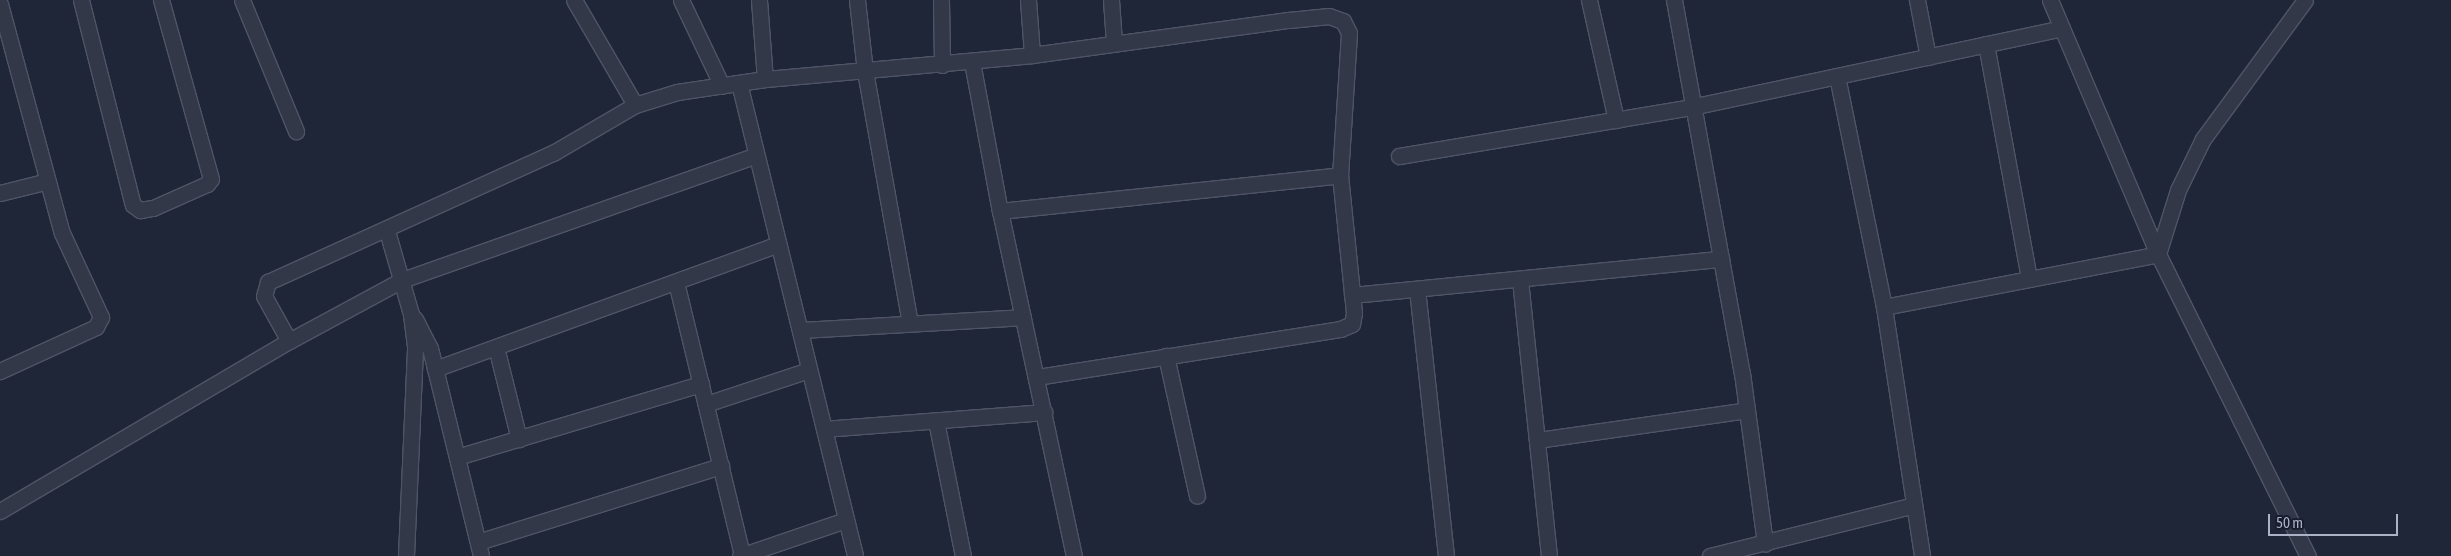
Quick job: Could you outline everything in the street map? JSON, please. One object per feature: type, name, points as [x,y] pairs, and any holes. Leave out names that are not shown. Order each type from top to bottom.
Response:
[{"type":"street","points":[[81,0],[133,205],[140,210],[153,208],[207,184],[211,179],[161,0]]},
{"type":"street","points":[[242,0],[296,131]]},
{"type":"street","points":[[574,0],[635,105]]},
{"type":"street","points":[[680,0],[722,86]]},
{"type":"street","points":[[758,0],[765,79]]},
{"type":"street","points":[[857,0],[865,71],[910,323]]},
{"type":"street","points":[[941,0],[942,65]]},
{"type":"street","points":[[1028,0],[1032,55]]},
{"type":"street","points":[[1111,0],[1114,44]]},
{"type":"street","points":[[1590,0],[1616,120]]},
{"type":"street","points":[[1674,0],[1691,107],[1721,259],[1747,410],[1765,543]]},
{"type":"street","points":[[1917,0],[1928,57]]},
{"type":"street","points":[[2050,0],[2158,254],[2308,556]]},
{"type":"street","points":[[2158,254],[2178,190],[2203,139],[2305,0]]},
{"type":"street","points":[[0,4],[5,35],[66,241],[100,322],[96,326],[0,371]]},
{"type":"street","points":[[289,341],[264,296],[268,282],[553,154],[635,105],[677,92],[765,79],[942,65],[1032,55],[1321,16],[1343,21],[1349,33],[1340,175],[1359,294],[1352,324],[1340,329],[1036,377]]},
{"type":"street","points":[[1399,156],[1691,107],[2062,28]]},
{"type":"street","points":[[1986,44],[2029,279]]},
{"type":"street","points":[[972,62],[1000,211],[1074,556]]},
{"type":"street","points":[[1837,76],[1884,307],[1922,556]]},
{"type":"street","points":[[739,83],[855,556]]},
{"type":"street","points":[[0,510],[289,341],[402,280],[756,155]]},
{"type":"street","points":[[1000,211],[1340,175]]},
{"type":"street","points":[[0,193],[48,181]]},
{"type":"street","points":[[387,230],[411,314],[415,349],[406,556]]},
{"type":"street","points":[[436,369],[778,244]]},
{"type":"street","points":[[1884,307],[2158,254]]},
{"type":"street","points":[[1359,294],[1520,280],[1721,259]]},
{"type":"street","points":[[1520,280],[1549,556]]},
{"type":"street","points":[[676,282],[741,556],[846,520]]},
{"type":"street","points":[[1417,289],[1446,556]]},
{"type":"street","points":[[411,314],[430,348],[480,549],[721,466]]},
{"type":"street","points":[[800,330],[1023,317]]},
{"type":"street","points":[[496,347],[519,438]]},
{"type":"street","points":[[1166,356],[1196,496]]},
{"type":"street","points":[[706,404],[809,370]]},
{"type":"street","points":[[457,457],[701,384]]},
{"type":"street","points":[[1537,440],[1747,410]]},
{"type":"street","points":[[824,429],[1044,412]]},
{"type":"street","points":[[936,421],[963,556]]},
{"type":"street","points":[[1710,556],[1914,505]]}]
